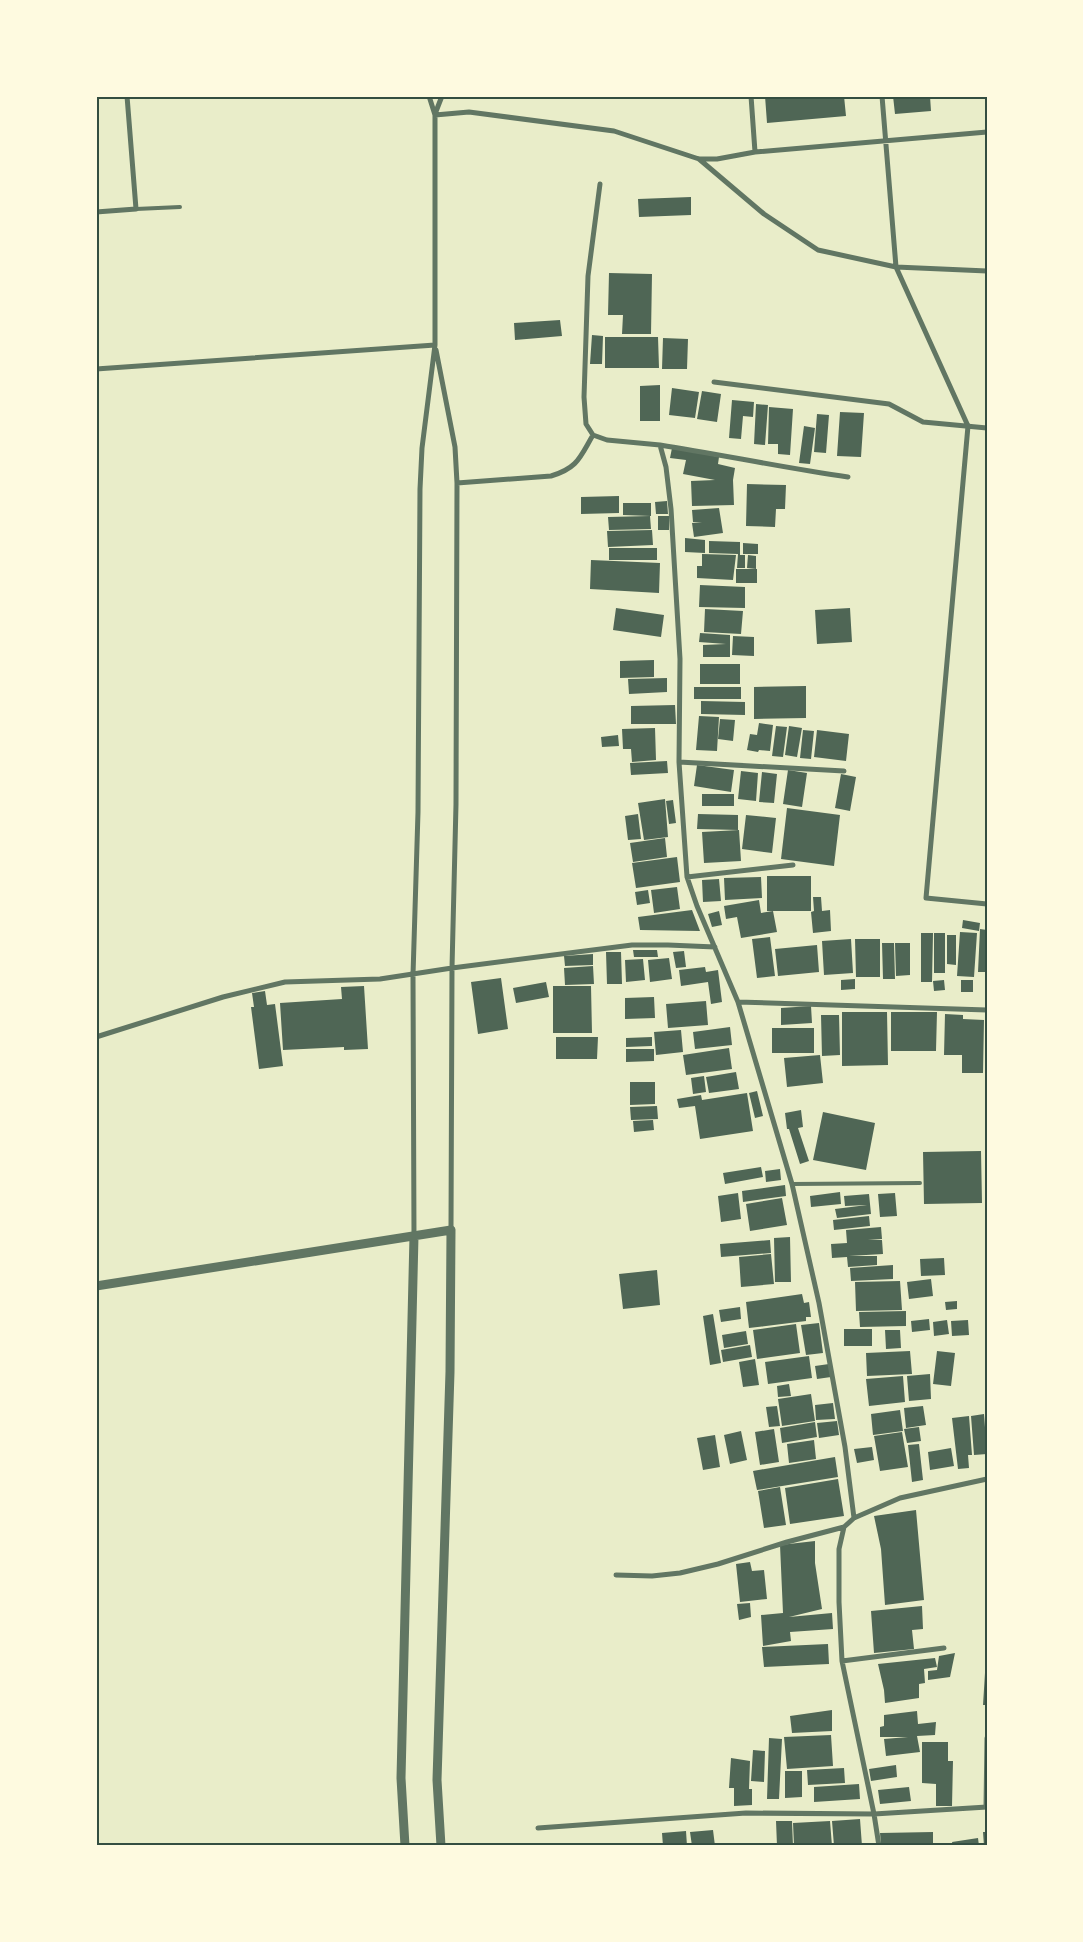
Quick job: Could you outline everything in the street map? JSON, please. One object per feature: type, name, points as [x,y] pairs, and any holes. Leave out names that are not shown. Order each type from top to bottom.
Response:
[{"type":"street","points":[[96,212],[136,209],[127,96]]},
{"type":"street","points":[[405,1846],[401,1778],[414,1236],[413,975],[418,812],[420,489],[422,448],[435,345],[435,115],[429,96]]},
{"type":"street","points":[[435,115],[442,96]]},
{"type":"street","points":[[751,96],[755,152]]},
{"type":"street","points":[[882,96],[896,267],[968,426],[926,898],[987,904]]},
{"type":"street","points":[[435,115],[469,112],[614,131],[699,159],[717,159],[755,152],[987,132]]},
{"type":"street","points":[[699,159],[764,214],[818,250],[896,267],[987,270]]},
{"type":"street","points":[[600,184],[588,276],[584,397],[586,424],[593,434],[607,440],[660,445],[733,457],[754,463],[848,477]]},
{"type":"street","points":[[96,368],[435,345]]},
{"type":"street","points":[[435,345],[455,447],[457,483],[450,1372],[437,1780],[441,1846]]},
{"type":"street","points":[[714,382],[889,404],[923,422],[987,428]]},
{"type":"street","points":[[457,483],[551,476],[564,472],[575,465],[593,434]]},
{"type":"street","points":[[660,445],[666,468],[671,509],[680,659],[679,762],[687,877],[697,906],[738,1002],[792,1184],[819,1303],[845,1447],[854,1518]]},
{"type":"street","points":[[679,762],[844,771]]},
{"type":"street","points":[[687,877],[793,865]]},
{"type":"street","points":[[96,1037],[223,997],[285,982],[380,979],[632,945],[715,947]]},
{"type":"street","points":[[738,1002],[987,1010]]},
{"type":"street","points":[[96,1286],[451,1230]]},
{"type":"street","points":[[616,1575],[652,1576],[686,1572],[718,1564],[787,1542],[844,1528],[854,1518],[900,1498],[987,1479]]},
{"type":"street","points":[[844,1528],[839,1549],[842,1660],[879,1846]]},
{"type":"street","points":[[842,1660],[944,1648]]},
{"type":"street","points":[[538,1828],[746,1813],[874,1814],[986,1806],[987,1738]]},
{"type":"lane","points":[[136,209],[180,207]]},
{"type":"lane","points":[[792,1184],[920,1183]]},
{"type":"building","points":[[765,96],[844,96],[846,116],[767,123]]},
{"type":"building","points":[[893,96],[930,96],[931,111],[895,114]]},
{"type":"building","points":[[691,197],[691,215],[639,217],[638,199]]},
{"type":"building","points":[[609,273],[652,274],[651,334],[622,334],[623,315],[608,315]]},
{"type":"building","points":[[560,320],[562,336],[515,340],[514,323]]},
{"type":"building","points":[[592,335],[603,336],[602,364],[590,364]]},
{"type":"building","points":[[605,337],[658,337],[659,368],[605,368]]},
{"type":"building","points":[[663,338],[688,339],[687,369],[662,369]]},
{"type":"building","points":[[660,385],[660,421],[640,421],[640,386]]},
{"type":"building","points":[[672,388],[699,392],[695,418],[669,415]]},
{"type":"building","points":[[702,391],[721,394],[717,422],[697,419]]},
{"type":"building","points":[[732,400],[754,402],[753,417],[743,416],[741,439],[729,438]]},
{"type":"building","points":[[756,404],[768,405],[765,445],[754,444]]},
{"type":"building","points":[[769,407],[793,409],[790,455],[778,454],[778,444],[768,444]]},
{"type":"building","points":[[840,412],[864,413],[861,457],[837,456]]},
{"type":"building","points":[[817,414],[829,415],[826,453],[814,452]]},
{"type":"building","points":[[804,426],[815,428],[810,464],[799,463]]},
{"type":"building","points":[[672,448],[719,457],[718,464],[735,468],[733,480],[734,505],[692,506],[691,481],[715,480],[683,474],[686,460],[670,458]]},
{"type":"building","points":[[747,484],[786,485],[785,509],[776,509],[775,527],[746,526]]},
{"type":"building","points":[[619,496],[619,513],[581,514],[581,497]]},
{"type":"building","points":[[667,501],[668,514],[656,514],[655,502]]},
{"type":"building","points":[[623,503],[651,503],[651,516],[623,515]]},
{"type":"building","points":[[719,508],[723,533],[694,537],[692,523],[702,522],[693,522],[692,510]]},
{"type":"building","points":[[650,516],[651,529],[609,530],[608,517]]},
{"type":"building","points":[[658,516],[669,516],[669,530],[658,530]]},
{"type":"building","points":[[652,530],[653,545],[608,547],[607,531]]},
{"type":"building","points":[[685,538],[705,540],[705,553],[685,552]]},
{"type":"building","points":[[709,541],[740,542],[740,555],[745,555],[745,568],[737,568],[738,554],[709,553]]},
{"type":"building","points":[[743,543],[758,544],[758,554],[743,554]]},
{"type":"building","points":[[609,548],[657,548],[657,560],[609,560]]},
{"type":"building","points":[[702,554],[736,555],[733,580],[697,578],[697,566],[702,566]]},
{"type":"building","points":[[748,555],[756,556],[756,569],[747,568]]},
{"type":"building","points":[[591,560],[660,563],[659,593],[590,589]]},
{"type":"building","points":[[736,569],[757,569],[757,583],[736,583]]},
{"type":"building","points":[[700,585],[745,587],[745,608],[699,607]]},
{"type":"building","points":[[616,608],[664,615],[661,637],[613,630]]},
{"type":"building","points":[[850,608],[852,642],[817,644],[815,610]]},
{"type":"building","points":[[705,609],[743,611],[741,634],[704,632]]},
{"type":"building","points":[[700,633],[730,635],[730,657],[703,657],[703,645],[726,644],[699,642]]},
{"type":"building","points":[[733,636],[754,637],[754,656],[732,655]]},
{"type":"building","points":[[654,660],[654,677],[620,678],[620,661]]},
{"type":"building","points":[[700,664],[740,664],[740,684],[700,684]]},
{"type":"building","points":[[667,678],[667,692],[629,694],[628,679]]},
{"type":"building","points":[[806,686],[806,718],[754,719],[754,687]]},
{"type":"building","points":[[694,687],[741,687],[741,699],[694,699]]},
{"type":"building","points":[[701,701],[745,702],[745,715],[701,714]]},
{"type":"building","points":[[675,705],[676,724],[631,724],[631,706]]},
{"type":"building","points":[[699,716],[719,717],[717,751],[696,750]]},
{"type":"building","points":[[720,719],[735,720],[733,741],[718,739]]},
{"type":"building","points":[[759,723],[773,725],[770,751],[759,750],[758,752],[747,750],[750,734],[757,735]]},
{"type":"building","points":[[776,726],[787,727],[783,757],[772,756]]},
{"type":"building","points":[[789,726],[802,728],[797,757],[785,755]]},
{"type":"building","points":[[655,728],[656,760],[632,762],[631,749],[623,749],[622,729]]},
{"type":"building","points":[[803,730],[814,731],[811,759],[800,758]]},
{"type":"building","points":[[817,730],[849,734],[846,761],[814,757]]},
{"type":"building","points":[[618,735],[619,746],[602,747],[601,737]]},
{"type":"building","points":[[667,761],[668,773],[631,775],[630,763]]},
{"type":"building","points":[[697,765],[734,770],[731,792],[694,786]]},
{"type":"building","points":[[788,770],[807,773],[802,807],[783,804]]},
{"type":"building","points":[[741,771],[758,773],[756,801],[738,799]]},
{"type":"building","points":[[762,772],[777,774],[774,803],[759,802]]},
{"type":"building","points":[[841,774],[856,777],[850,811],[835,808]]},
{"type":"building","points":[[702,794],[734,794],[734,806],[702,806]]},
{"type":"building","points":[[665,799],[668,837],[644,840],[638,803]]},
{"type":"building","points":[[673,800],[676,823],[669,824],[666,801]]},
{"type":"building","points":[[787,808],[840,815],[834,866],[781,859]]},
{"type":"building","points":[[638,814],[641,839],[628,840],[625,816]]},
{"type":"building","points":[[698,814],[738,815],[738,830],[697,829]]},
{"type":"building","points":[[746,815],[776,818],[772,853],[742,849]]},
{"type":"building","points":[[739,830],[741,861],[704,863],[702,832]]},
{"type":"building","points":[[665,838],[667,857],[633,862],[630,843]]},
{"type":"building","points":[[677,857],[680,882],[636,888],[632,863]]},
{"type":"building","points":[[767,876],[811,876],[811,911],[767,911]]},
{"type":"building","points":[[761,877],[762,898],[725,900],[724,878]]},
{"type":"building","points":[[719,879],[721,901],[703,902],[702,880]]},
{"type":"building","points":[[677,887],[680,909],[654,913],[651,890]]},
{"type":"building","points":[[648,890],[650,903],[637,905],[635,892]]},
{"type":"building","points":[[813,897],[821,897],[822,911],[830,910],[831,931],[813,933],[811,912],[814,911]]},
{"type":"building","points":[[759,900],[761,913],[773,911],[777,932],[741,938],[737,917],[726,919],[724,906]]},
{"type":"building","points":[[692,910],[700,931],[640,930],[638,917]]},
{"type":"building","points":[[719,911],[722,925],[712,927],[708,914]]},
{"type":"building","points":[[963,920],[980,923],[979,931],[962,928]]},
{"type":"building","points":[[980,929],[987,930],[987,972],[978,972]]},
{"type":"building","points":[[960,932],[977,933],[974,977],[957,976]]},
{"type":"building","points":[[921,933],[933,933],[932,982],[921,982]]},
{"type":"building","points":[[934,933],[945,933],[945,973],[934,973]]},
{"type":"building","points":[[947,935],[956,935],[956,965],[947,964]]},
{"type":"building","points":[[770,937],[775,976],[757,978],[752,939]]},
{"type":"building","points":[[851,939],[853,973],[824,975],[822,941]]},
{"type":"building","points":[[855,939],[880,939],[880,977],[856,977]]},
{"type":"building","points":[[882,943],[894,943],[895,979],[883,979]]},
{"type":"building","points":[[895,943],[910,943],[910,975],[896,976]]},
{"type":"building","points":[[817,945],[819,972],[778,976],[775,949]]},
{"type":"building","points":[[633,950],[657,950],[658,957],[634,957]]},
{"type":"building","points":[[684,951],[686,967],[676,968],[673,952]]},
{"type":"building","points":[[606,952],[621,952],[622,984],[607,984]]},
{"type":"building","points":[[593,954],[593,965],[565,966],[564,956]]},
{"type":"building","points":[[669,958],[672,979],[650,982],[648,960]]},
{"type":"building","points":[[643,959],[645,980],[626,982],[625,960]]},
{"type":"building","points":[[593,966],[594,984],[565,985],[564,968]]},
{"type":"building","points":[[705,967],[706,972],[718,970],[722,1002],[711,1004],[708,982],[681,986],[679,970]]},
{"type":"building","points":[[501,978],[508,1029],[478,1034],[471,982]]},
{"type":"building","points":[[855,979],[855,989],[841,990],[841,980]]},
{"type":"building","points":[[944,980],[945,990],[934,991],[933,981]]},
{"type":"building","points":[[961,980],[973,980],[973,992],[961,992]]},
{"type":"building","points":[[546,982],[549,997],[516,1003],[513,988]]},
{"type":"building","points":[[364,986],[368,1049],[344,1050],[344,1047],[283,1050],[280,1003],[342,999],[341,987]]},
{"type":"building","points":[[553,986],[591,986],[592,1033],[553,1033]]},
{"type":"building","points":[[265,991],[267,1005],[275,1004],[283,1066],[259,1069],[251,1007],[254,1007],[252,993]]},
{"type":"building","points":[[654,997],[655,1018],[625,1019],[625,998]]},
{"type":"building","points":[[706,1001],[708,1025],[668,1028],[666,1004]]},
{"type":"building","points":[[811,1006],[812,1023],[781,1025],[781,1008]]},
{"type":"building","points":[[842,1012],[887,1012],[888,1065],[842,1066]]},
{"type":"building","points":[[891,1012],[937,1012],[936,1051],[891,1051]]},
{"type":"building","points":[[945,1014],[963,1015],[963,1019],[984,1020],[983,1073],[962,1073],[962,1055],[944,1055]]},
{"type":"building","points":[[821,1015],[839,1015],[840,1055],[822,1056]]},
{"type":"building","points":[[730,1027],[732,1045],[695,1049],[693,1032]]},
{"type":"building","points":[[772,1028],[814,1028],[814,1053],[772,1053]]},
{"type":"building","points":[[681,1030],[683,1052],[656,1055],[654,1032]]},
{"type":"building","points":[[556,1037],[598,1037],[597,1059],[556,1059]]},
{"type":"building","points":[[652,1037],[652,1046],[626,1047],[626,1038]]},
{"type":"building","points":[[729,1048],[732,1069],[686,1075],[683,1055]]},
{"type":"building","points":[[626,1049],[654,1049],[654,1061],[626,1062]]},
{"type":"building","points":[[820,1055],[823,1083],[787,1087],[784,1058]]},
{"type":"building","points":[[736,1072],[739,1089],[709,1093],[706,1077]]},
{"type":"building","points":[[704,1076],[706,1092],[693,1094],[691,1078]]},
{"type":"building","points":[[630,1082],[655,1082],[655,1104],[630,1105]]},
{"type":"building","points":[[757,1091],[763,1116],[755,1118],[749,1093]]},
{"type":"building","points":[[747,1093],[753,1131],[700,1139],[695,1106],[679,1108],[677,1099],[701,1095],[702,1100]]},
{"type":"building","points":[[657,1106],[658,1119],[631,1120],[630,1107]]},
{"type":"building","points":[[801,1110],[803,1127],[798,1128],[809,1161],[800,1164],[789,1129],[787,1129],[785,1113]]},
{"type":"building","points":[[823,1112],[875,1123],[866,1170],[813,1160]]},
{"type":"building","points":[[653,1120],[654,1130],[634,1132],[633,1121]]},
{"type":"building","points":[[981,1151],[982,1203],[924,1204],[923,1152]]},
{"type":"building","points":[[761,1167],[763,1177],[725,1184],[723,1173]]},
{"type":"building","points":[[780,1169],[781,1180],[766,1182],[765,1171]]},
{"type":"building","points":[[785,1185],[786,1196],[743,1202],[742,1191]]},
{"type":"building","points":[[840,1192],[841,1204],[811,1207],[810,1196]]},
{"type":"building","points":[[738,1193],[741,1219],[721,1222],[718,1196]]},
{"type":"building","points":[[895,1193],[897,1216],[880,1217],[878,1194]]},
{"type":"building","points":[[869,1194],[871,1214],[837,1218],[835,1209],[867,1205],[845,1206],[844,1196]]},
{"type":"building","points":[[782,1198],[787,1225],[750,1231],[746,1204]]},
{"type":"building","points":[[869,1216],[870,1226],[834,1230],[833,1220]]},
{"type":"building","points":[[881,1227],[882,1239],[868,1240],[882,1240],[883,1254],[849,1256],[877,1256],[877,1265],[848,1267],[847,1257],[832,1258],[831,1244],[847,1243],[846,1230]]},
{"type":"building","points":[[790,1237],[791,1282],[775,1282],[774,1238]]},
{"type":"building","points":[[770,1240],[771,1253],[721,1257],[720,1244]]},
{"type":"building","points":[[771,1254],[774,1284],[741,1287],[739,1257]]},
{"type":"building","points":[[944,1258],[945,1275],[921,1276],[920,1259]]},
{"type":"building","points":[[893,1265],[893,1279],[851,1281],[850,1268]]},
{"type":"building","points":[[657,1270],[660,1305],[623,1309],[619,1274]]},
{"type":"building","points":[[931,1279],[933,1296],[909,1299],[907,1282]]},
{"type":"building","points":[[900,1281],[902,1310],[856,1311],[855,1282]]},
{"type":"building","points":[[802,1294],[804,1303],[809,1302],[811,1317],[806,1317],[806,1321],[749,1328],[746,1302]]},
{"type":"building","points":[[957,1301],[957,1309],[946,1310],[945,1302]]},
{"type":"building","points":[[740,1307],[741,1319],[721,1322],[719,1310]]},
{"type":"building","points":[[906,1311],[906,1326],[860,1327],[859,1312]]},
{"type":"building","points":[[713,1314],[721,1363],[710,1365],[703,1316]]},
{"type":"building","points":[[929,1319],[930,1330],[912,1332],[911,1321]]},
{"type":"building","points":[[947,1320],[949,1334],[934,1336],[933,1322]]},
{"type":"building","points":[[968,1320],[969,1335],[952,1336],[951,1321]]},
{"type":"building","points":[[819,1323],[823,1353],[806,1355],[801,1325]]},
{"type":"building","points":[[796,1324],[800,1353],[757,1359],[753,1330]]},
{"type":"building","points":[[844,1329],[872,1329],[872,1346],[844,1346]]},
{"type":"building","points":[[885,1330],[900,1330],[901,1348],[886,1349]]},
{"type":"building","points":[[746,1331],[748,1344],[724,1348],[722,1335]]},
{"type":"building","points":[[750,1345],[752,1357],[723,1362],[721,1350]]},
{"type":"building","points":[[910,1351],[912,1374],[867,1376],[866,1353]]},
{"type":"building","points":[[937,1351],[955,1353],[951,1386],[933,1384]]},
{"type":"building","points":[[809,1356],[812,1378],[768,1384],[765,1362]]},
{"type":"building","points":[[755,1359],[759,1385],[743,1387],[739,1362]]},
{"type":"building","points":[[829,1364],[831,1377],[817,1379],[815,1366]]},
{"type":"building","points":[[930,1374],[931,1399],[909,1401],[907,1376]]},
{"type":"building","points":[[903,1376],[905,1402],[869,1406],[866,1379]]},
{"type":"building","points":[[789,1384],[791,1396],[778,1397],[777,1386]]},
{"type":"building","points":[[811,1394],[815,1421],[782,1426],[778,1399]]},
{"type":"building","points":[[833,1403],[835,1419],[816,1420],[815,1405]]},
{"type":"building","points":[[777,1406],[780,1426],[769,1427],[766,1407]]},
{"type":"building","points":[[923,1406],[926,1425],[906,1428],[904,1408]]},
{"type":"building","points":[[900,1410],[903,1431],[873,1435],[871,1414]]},
{"type":"building","points":[[984,1414],[987,1454],[974,1455],[971,1416]]},
{"type":"building","points":[[969,1416],[972,1455],[968,1455],[969,1468],[958,1469],[952,1418]]},
{"type":"building","points":[[837,1421],[839,1435],[819,1438],[817,1423]]},
{"type":"building","points":[[815,1422],[817,1437],[782,1443],[780,1428]]},
{"type":"building","points":[[919,1427],[921,1441],[907,1443],[904,1429]]},
{"type":"building","points":[[774,1429],[779,1462],[760,1465],[755,1432]]},
{"type":"building","points":[[741,1431],[747,1460],[730,1464],[724,1435]]},
{"type":"building","points":[[902,1432],[908,1467],[880,1471],[874,1436]]},
{"type":"building","points":[[715,1435],[720,1467],[703,1470],[697,1438]]},
{"type":"building","points":[[814,1440],[816,1459],[789,1463],[787,1444]]},
{"type":"building","points":[[919,1444],[923,1480],[912,1482],[908,1445]]},
{"type":"building","points":[[872,1447],[874,1460],[857,1463],[854,1449]]},
{"type":"building","points":[[951,1448],[954,1466],[930,1470],[928,1452]]},
{"type":"building","points":[[835,1457],[838,1477],[757,1490],[753,1471]]},
{"type":"building","points":[[838,1479],[844,1516],[790,1524],[785,1488]]},
{"type":"building","points":[[780,1487],[786,1525],[764,1528],[758,1491]]},
{"type":"building","points":[[916,1510],[924,1600],[885,1605],[881,1549],[874,1516]]},
{"type":"building","points":[[815,1541],[815,1563],[822,1609],[789,1617],[832,1613],[833,1629],[790,1632],[791,1641],[763,1646],[761,1615],[783,1613],[780,1545]]},
{"type":"building","points":[[750,1562],[752,1571],[764,1570],[767,1599],[740,1602],[736,1564]]},
{"type":"building","points":[[750,1603],[751,1617],[739,1620],[737,1604]]},
{"type":"building","points":[[922,1606],[923,1629],[912,1630],[914,1649],[874,1653],[871,1611]]},
{"type":"building","points":[[828,1644],[829,1664],[764,1667],[762,1647]]},
{"type":"building","points":[[955,1653],[950,1677],[928,1680],[928,1671],[937,1670],[939,1656]]},
{"type":"building","points":[[935,1658],[937,1667],[924,1669],[925,1683],[919,1684],[919,1698],[885,1703],[878,1664]]},
{"type":"building","points":[[985,1673],[987,1673],[987,1705],[983,1705]]},
{"type":"building","points":[[832,1710],[832,1731],[792,1733],[790,1716]]},
{"type":"building","points":[[917,1711],[918,1724],[936,1722],[935,1735],[917,1736],[920,1752],[886,1756],[884,1739],[908,1737],[880,1737],[880,1727],[884,1726],[884,1715]]},
{"type":"building","points":[[831,1735],[833,1766],[787,1769],[784,1737]]},
{"type":"building","points":[[769,1738],[782,1739],[779,1799],[767,1799]]},
{"type":"building","points":[[922,1742],[948,1742],[948,1761],[953,1761],[952,1806],[936,1806],[936,1784],[922,1783]]},
{"type":"building","points":[[753,1750],[765,1751],[764,1782],[751,1781]]},
{"type":"building","points":[[731,1758],[750,1761],[749,1789],[752,1789],[752,1805],[734,1806],[734,1788],[729,1788]]},
{"type":"building","points":[[896,1765],[897,1777],[871,1781],[869,1769]]},
{"type":"building","points":[[844,1768],[845,1783],[808,1785],[807,1770]]},
{"type":"building","points":[[785,1771],[802,1771],[802,1797],[785,1798]]},
{"type":"building","points":[[859,1784],[860,1799],[814,1802],[814,1787]]},
{"type":"building","points":[[909,1787],[911,1801],[880,1804],[878,1790]]},
{"type":"building","points":[[860,1819],[862,1846],[834,1846],[832,1821]]},
{"type":"building","points":[[776,1821],[792,1821],[793,1846],[777,1846]]},
{"type":"building","points":[[830,1821],[832,1846],[794,1846],[793,1823]]},
{"type":"building","points":[[713,1830],[715,1846],[692,1846],[690,1832]]},
{"type":"building","points":[[686,1831],[687,1846],[663,1846],[662,1833]]},
{"type":"building","points":[[933,1832],[933,1844],[881,1844],[880,1833]]},
{"type":"building","points":[[983,1832],[987,1832],[987,1846],[984,1846]]},
{"type":"building","points":[[978,1838],[979,1846],[953,1846],[952,1842]]}]
